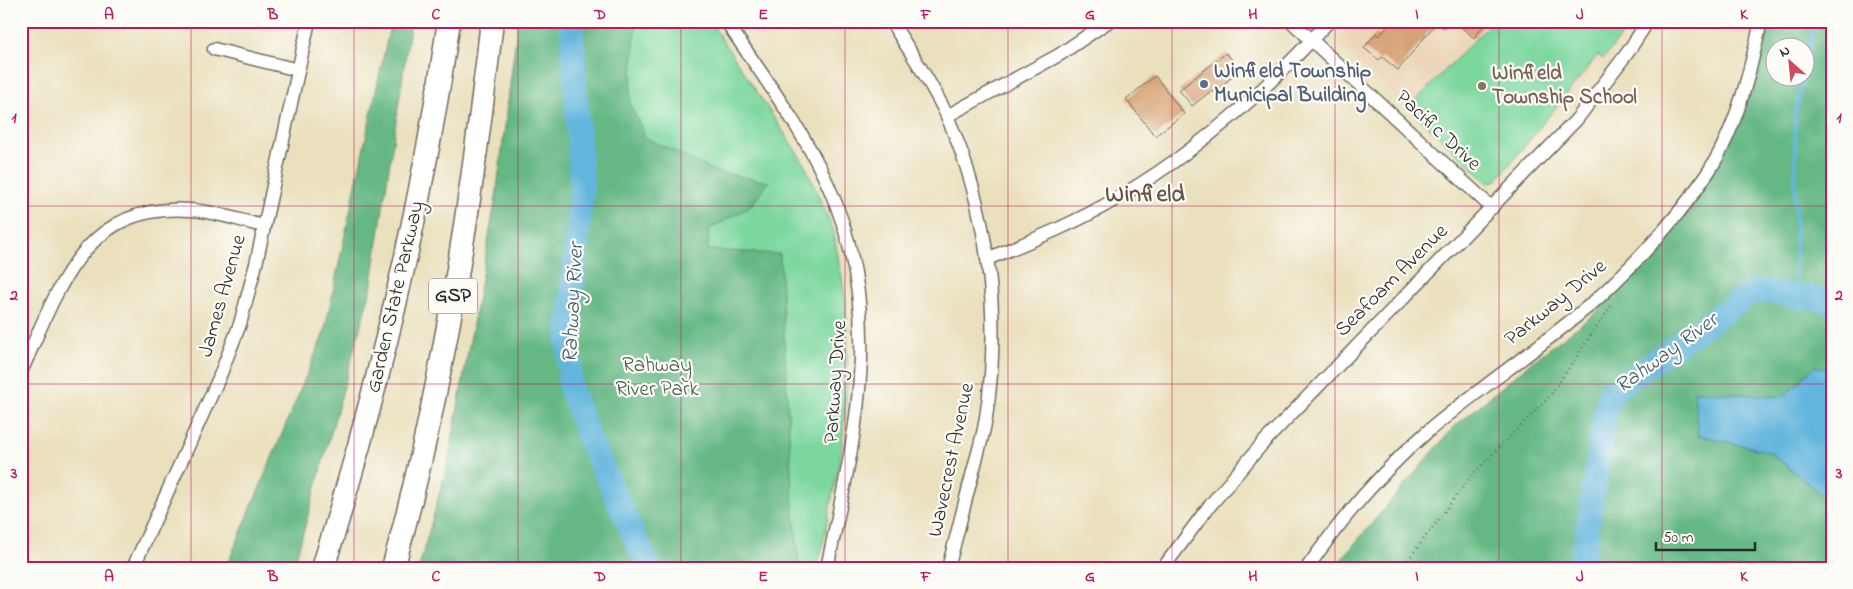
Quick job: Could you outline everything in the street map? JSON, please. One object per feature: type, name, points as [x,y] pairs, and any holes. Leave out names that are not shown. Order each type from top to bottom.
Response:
[{"type":"highway","points":[[420,194],[428,120],[434,21]]},
{"type":"highway","name":"Garden State Parkway","points":[[323,568],[352,475],[377,382],[420,194],[449,21]]},
{"type":"highway","name":"GSP","points":[[393,568],[417,479],[444,348],[470,198],[492,21]]},
{"type":"street","name":"James Avenue","points":[[133,568],[234,342],[246,302],[264,226],[309,21]]},
{"type":"street","name":"Parkway Drive","points":[[726,21],[792,120],[828,184],[847,237],[856,281],[863,334],[858,407],[850,457],[827,568]]},
{"type":"street","name":"Wavecrest Avenue","points":[[891,21],[947,116],[975,195],[987,260],[992,366],[986,418],[948,568]]},
{"type":"street","points":[[947,116],[1059,55],[1109,21]]},
{"type":"street","name":"Pacific Drive","points":[[1291,21],[1492,208]]},
{"type":"street","points":[[987,260],[1066,226],[1113,201],[1158,173],[1201,142],[1237,112],[1311,41],[1329,21]]},
{"type":"street","name":"Seafoam Avenue","points":[[1163,568],[1207,509],[1263,443],[1577,119],[1628,52],[1648,21]]},
{"type":"street","name":"Parkway Drive","points":[[1307,568],[1326,541],[1386,470],[1474,394],[1596,299],[1656,238],[1709,170],[1727,135],[1742,98],[1761,21]]},
{"type":"street","points":[[214,49],[298,70]]},
{"type":"street","points":[[21,372],[68,270],[89,245],[111,228],[146,213],[178,209],[198,210],[264,226]]},
{"type":"path","points":[[1402,568],[1472,475],[1549,397],[1613,302]]},
{"type":"shaded area","name":"Winfield Township School","points":[[1356,21],[1631,21],[1603,59],[1497,180],[1488,183],[1338,44]]},
{"type":"green space","points":[[391,21],[411,21],[371,289],[299,548],[292,568],[226,568],[324,333]]},
{"type":"green space","name":"Rahway River Park","points":[[518,21],[710,21],[804,163],[833,229],[846,300],[848,372],[842,447],[818,568],[419,568],[448,463],[496,198]]},
{"type":"green space","name":"Rahway River Park","points":[[518,21],[636,21],[630,104],[646,138],[717,172],[769,182],[750,207],[709,229],[708,250],[780,254],[792,492],[799,565],[802,568],[419,568],[448,463],[496,198]]},
{"type":"green space","name":"Winfield Township School","points":[[1504,21],[1615,21],[1626,30],[1603,59],[1598,55],[1497,180],[1488,183],[1414,113],[1414,102],[1491,23]]},
{"type":"green space","points":[[1771,21],[1832,21],[1832,371],[1815,366],[1783,397],[1695,391],[1698,435],[1770,452],[1832,503],[1832,568],[1334,568],[1454,427],[1528,365],[1593,315],[1648,258],[1695,202],[1736,125]]},
{"type":"water","points":[[1815,366],[1832,371],[1832,503],[1770,452],[1698,435],[1694,391],[1783,397]]},
{"type":"building","points":[[1391,21],[1451,21],[1445,29],[1437,22],[1398,70],[1382,57],[1379,60],[1364,48],[1376,33],[1379,36]]},
{"type":"building","points":[[1454,21],[1487,21],[1474,38]]},
{"type":"building","name":"Winfield Township Municipal Building","points":[[1226,53],[1233,61],[1226,66],[1234,75],[1213,93],[1211,91],[1192,106],[1179,90]]},
{"type":"building","points":[[1155,76],[1184,114],[1155,136],[1126,99]]},
{"type":"waterway","name":"Rahway River","points":[[571,21],[582,189],[568,333],[570,387],[590,441],[649,568]]},
{"type":"waterway","points":[[1812,38],[1815,21]]},
{"type":"waterway","points":[[1796,296],[1795,115],[1801,88]]},
{"type":"waterway","name":"Rahway River","points":[[1581,568],[1609,393],[1755,290],[1832,301]]},
{"type":"place","name":"Winfield Township Municipal Building","points":[[1204,84]]},
{"type":"place","name":"Winfield Township School","points":[[1482,86]]},
{"type":"district","name":"Winfield","points":[[1145,195]]}]
